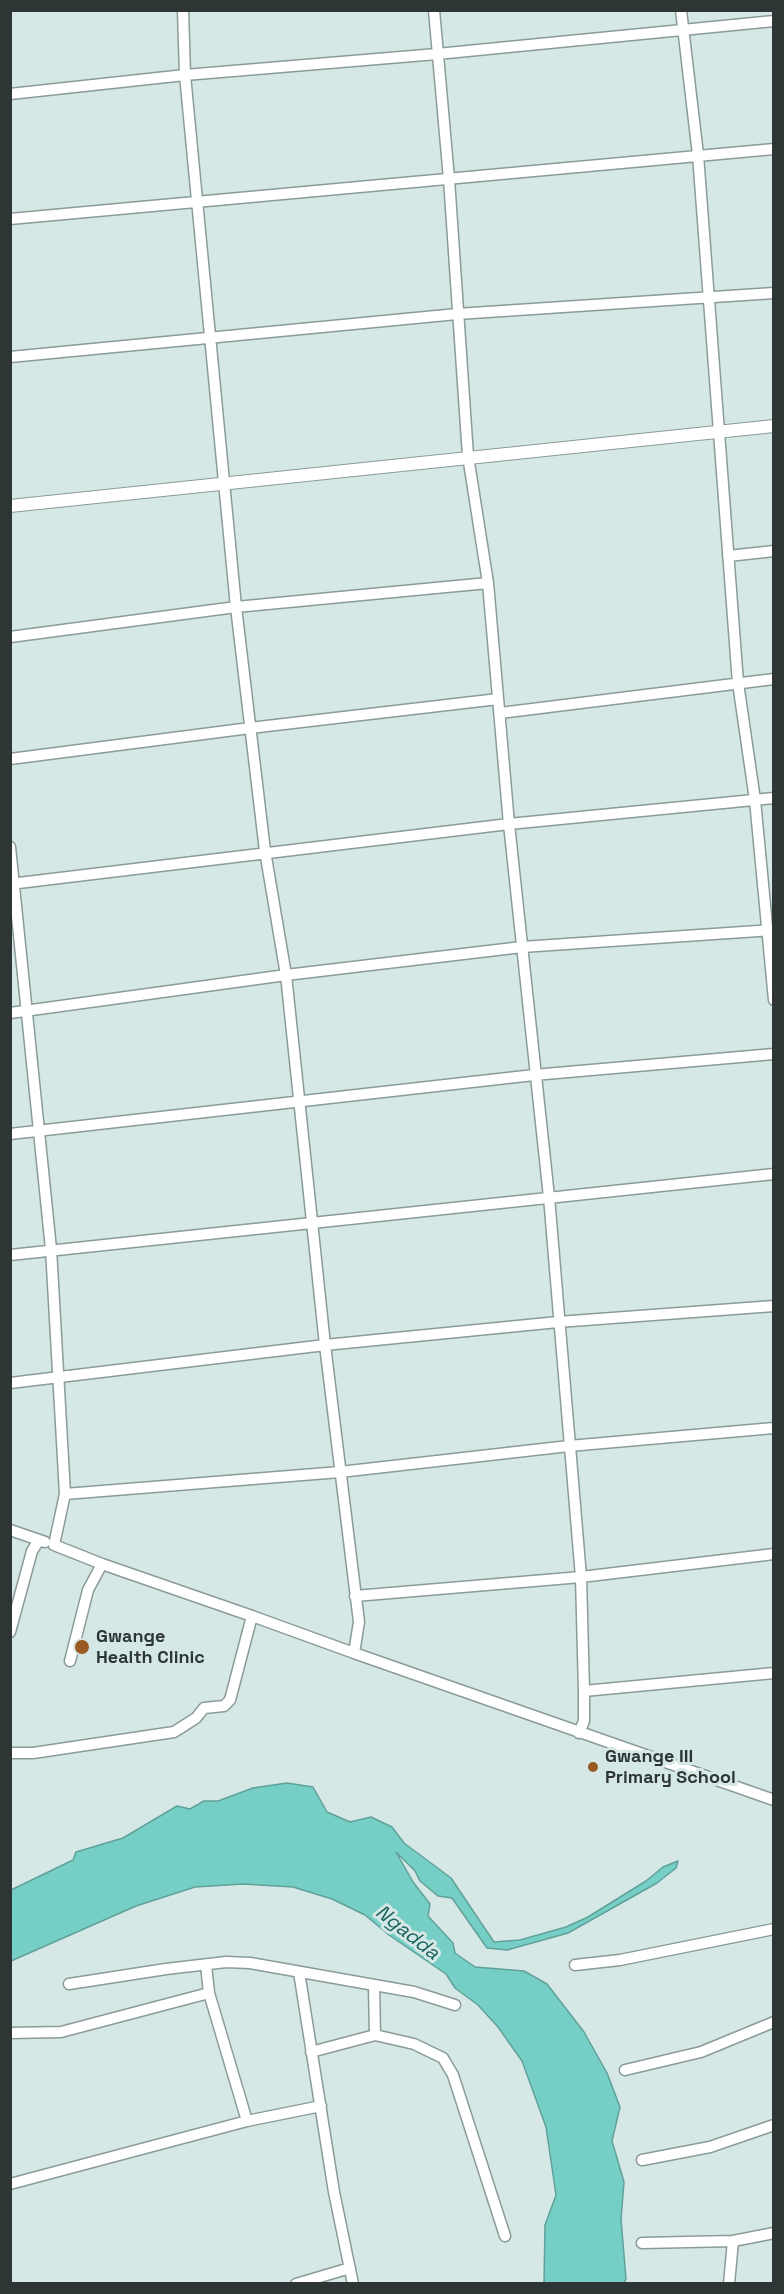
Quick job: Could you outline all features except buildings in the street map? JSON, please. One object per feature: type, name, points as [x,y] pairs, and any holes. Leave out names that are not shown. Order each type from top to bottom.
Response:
[{"type":"main road","points":[[10,506],[468,456],[774,426]]},
{"type":"street","points":[[183,10],[185,75],[196,201],[226,482],[236,607],[265,851],[286,975],[311,1221],[359,1622],[354,1653]]},
{"type":"street","points":[[434,10],[449,179],[468,456],[488,583],[534,1076],[549,1197],[581,1578],[584,1721],[579,1733]]},
{"type":"street","points":[[681,10],[698,154],[707,298],[738,683],[771,931],[774,999]]},
{"type":"street","points":[[10,94],[185,75],[437,54],[682,28],[774,21]]},
{"type":"street","points":[[10,219],[698,154],[774,149]]},
{"type":"street","points":[[10,357],[457,314],[774,293]]},
{"type":"street","points":[[728,556],[774,551]]},
{"type":"street","points":[[10,637],[236,607],[488,583]]},
{"type":"street","points":[[500,713],[774,679]]},
{"type":"street","points":[[10,759],[498,699]]},
{"type":"street","points":[[12,884],[265,851],[774,798]]},
{"type":"street","points":[[10,847],[51,1249],[64,1494],[54,1545]]},
{"type":"street","points":[[10,1013],[286,975],[522,947],[771,931]]},
{"type":"street","points":[[10,1134],[300,1104],[534,1076],[774,1053]]},
{"type":"street","points":[[10,1255],[311,1221],[774,1174]]},
{"type":"street","points":[[10,1383],[325,1345],[558,1322],[774,1306]]},
{"type":"street","points":[[64,1494],[340,1472],[569,1446],[774,1428]]},
{"type":"street","points":[[10,1530],[579,1733],[774,1800]]},
{"type":"street","points":[[10,1632],[32,1551],[39,1540]]},
{"type":"street","points":[[356,1596],[581,1578],[774,1554]]},
{"type":"street","points":[[70,1661],[88,1590],[102,1564]]},
{"type":"street","points":[[10,1753],[33,1753],[174,1732],[196,1718],[204,1708],[224,1706],[233,1693],[252,1616]]},
{"type":"street","points":[[584,1691],[774,1673]]},
{"type":"street","points":[[575,1965],[620,1960],[774,1929]]},
{"type":"street","points":[[69,1984],[206,1965],[250,1963],[414,1992],[455,2005]]},
{"type":"street","points":[[206,1965],[209,1993],[247,2121]]},
{"type":"street","points":[[299,1972],[334,2192],[353,2283]]},
{"type":"street","points":[[374,1986],[375,2035]]},
{"type":"street","points":[[10,2033],[60,2032],[209,1993]]},
{"type":"street","points":[[625,2070],[701,2052],[774,2022]]},
{"type":"street","points":[[311,2052],[375,2035],[414,2044],[443,2058],[449,2065],[505,2236]]},
{"type":"street","points":[[10,2184],[247,2121],[321,2106]]},
{"type":"street","points":[[642,2160],[710,2147],[774,2125]]},
{"type":"street","points":[[642,2243],[733,2241],[774,2233]]},
{"type":"street","points":[[729,2283],[733,2241]]},
{"type":"street","points":[[296,2283],[350,2268]]},
{"type":"water","name":"Ngadda","points":[[287,1783],[313,1787],[327,1812],[350,1822],[371,1817],[392,1827],[404,1843],[451,1878],[494,1942],[520,1940],[566,1927],[588,1917],[646,1881],[663,1867],[678,1861],[676,1868],[657,1883],[568,1933],[507,1950],[487,1948],[452,1898],[438,1896],[420,1881],[415,1871],[396,1852],[413,1882],[430,1904],[428,1916],[453,1943],[455,1953],[475,1967],[524,1971],[547,1984],[584,2032],[607,2073],[620,2107],[612,2141],[624,2182],[621,2219],[626,2279],[624,2283],[544,2283],[545,2225],[556,2195],[546,2127],[522,2061],[498,2027],[478,2005],[455,1988],[446,1974],[389,1935],[365,1915],[332,1899],[293,1887],[243,1884],[195,1887],[136,1906],[11,1961],[11,1890],[73,1860],[76,1852],[123,1838],[177,1806],[190,1809],[204,1801],[218,1801],[253,1788]]},
{"type":"place","name":"Gwange Health Clinic","points":[[82,1647]]},
{"type":"place","name":"Gwange III Primary School","points":[[593,1767]]}]
